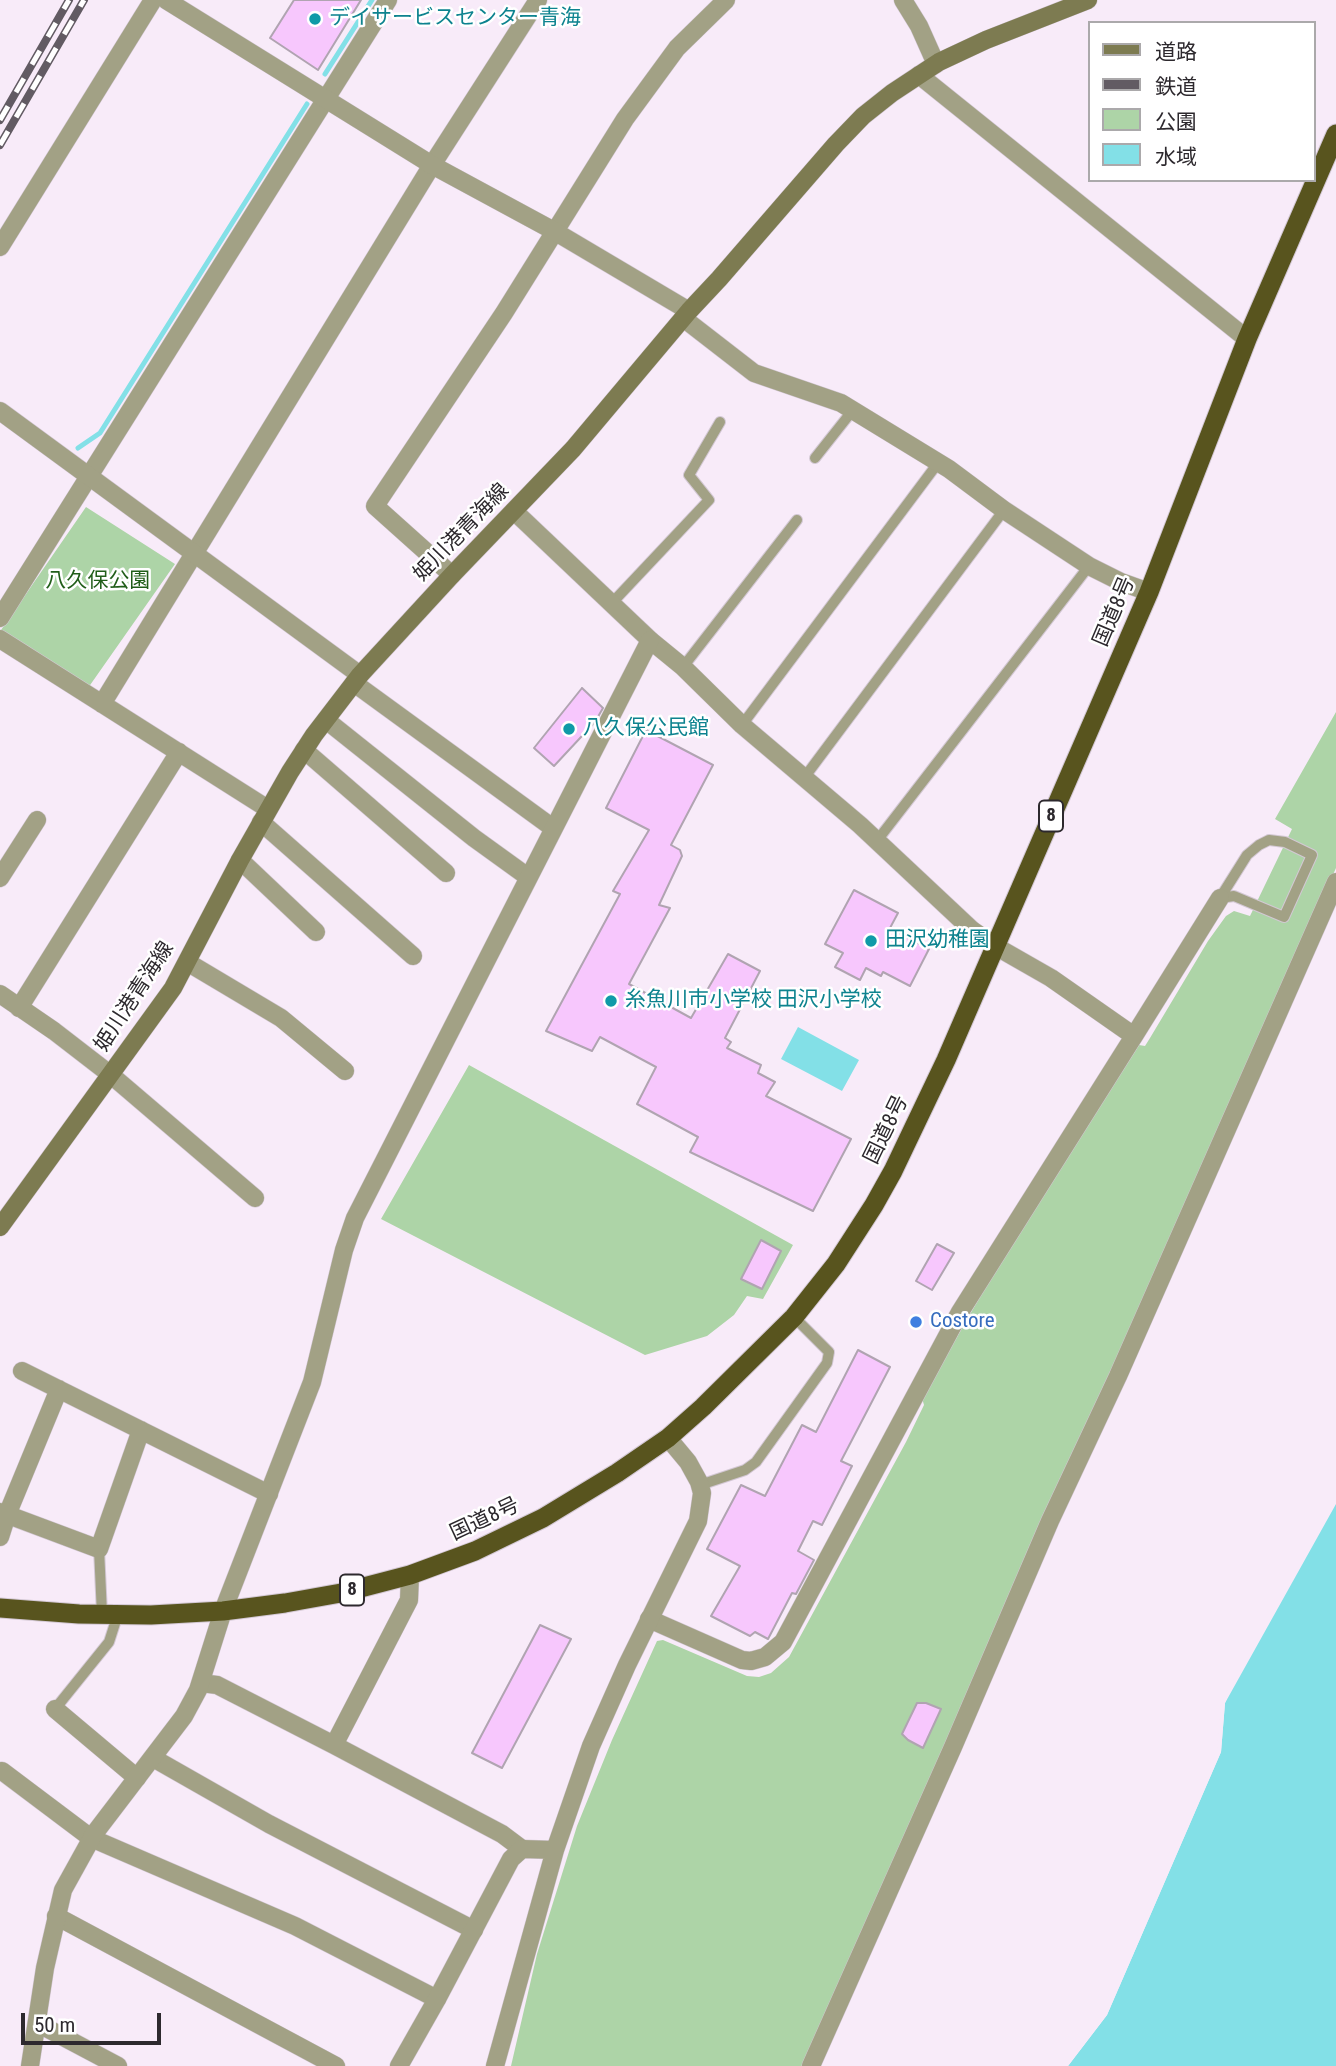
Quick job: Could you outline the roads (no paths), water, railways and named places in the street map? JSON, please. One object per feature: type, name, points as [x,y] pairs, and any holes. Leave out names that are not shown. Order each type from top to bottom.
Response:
[{"type":"highway","name":"国道8号","points":[[0,1608],[151,1615],[223,1611],[341,1593],[410,1575],[475,1551],[544,1518],[617,1473],[668,1437],[703,1407],[794,1317],[836,1264],[893,1171],[946,1060],[1149,592],[1247,339],[1336,134]]},
{"type":"main road","name":"姫川港青海線","points":[[1,1224],[173,988],[265,815],[304,750],[358,679],[452,575],[573,449],[686,314],[863,116],[936,64],[986,40],[1088,0]]},
{"type":"street","points":[[0,247],[153,0]]},
{"type":"street","points":[[166,0],[432,165],[554,231],[686,314],[754,373],[841,403],[938,463],[1088,566],[1149,592]]},
{"type":"street","points":[[0,618],[388,0]]},
{"type":"street","points":[[102,704],[432,165],[538,0]]},
{"type":"street","points":[[452,575],[375,506],[504,313],[625,119],[677,48],[726,0]]},
{"type":"street","points":[[902,0],[919,26],[936,64]]},
{"type":"street","points":[[919,75],[1247,339]]},
{"type":"street","points":[[0,411],[91,476],[553,828]]},
{"type":"street","points":[[514,511],[741,725],[804,778],[972,930],[1051,978],[1134,1036]]},
{"type":"street","points":[[0,639],[179,752],[265,815],[413,956]]},
{"type":"street","points":[[30,2066],[63,1890],[91,1838],[184,1716],[201,1683],[223,1611],[312,1382],[344,1250],[355,1218],[650,640]]},
{"type":"street","points":[[326,720],[474,838],[528,877]]},
{"type":"street","points":[[304,750],[446,873]]},
{"type":"street","points":[[19,1007],[179,752]]},
{"type":"street","points":[[0,878],[37,820]]},
{"type":"street","points":[[240,860],[316,933]]},
{"type":"street","points":[[811,2066],[1050,1521],[1118,1376],[1336,882]]},
{"type":"street","points":[[649,1619],[742,1660],[751,1661],[765,1657],[783,1642],[960,1312],[1220,898]]},
{"type":"street","points":[[187,962],[281,1018],[345,1071]]},
{"type":"street","points":[[0,994],[111,1075],[255,1198]]},
{"type":"street","points":[[22,1371],[269,1494]]},
{"type":"street","points":[[0,1537],[3,1514],[59,1389]]},
{"type":"street","points":[[3,1514],[99,1549],[141,1430]]},
{"type":"street","points":[[495,2066],[555,1850],[592,1746],[649,1619],[698,1521],[702,1493],[700,1485],[688,1462],[668,1437]]},
{"type":"street","points":[[334,1745],[409,1600],[410,1575]]},
{"type":"street","points":[[201,1683],[217,1685],[334,1745],[502,1834],[522,1849],[555,1850]]},
{"type":"street","points":[[55,1709],[137,1778]]},
{"type":"street","points":[[153,1758],[269,1824],[474,1930]]},
{"type":"street","points":[[2,1771],[91,1838],[295,1926],[438,1999]]},
{"type":"street","points":[[399,2066],[438,1999],[511,1859],[522,1849]]},
{"type":"street","points":[[56,1916],[336,2066]]},
{"type":"street","points":[[37,2023],[118,2066]]},
{"type":"lane","points":[[816,458],[853,410]]},
{"type":"lane","points":[[611,604],[709,499],[689,475],[720,422]]},
{"type":"lane","points":[[741,725],[938,463]]},
{"type":"lane","points":[[804,778],[1004,510]]},
{"type":"lane","points":[[682,667],[797,520]]},
{"type":"lane","points":[[876,842],[1088,566]]},
{"type":"lane","points":[[1280,841],[1312,855],[1284,917],[1234,896],[1220,898],[1247,855],[1259,845],[1280,841]]},
{"type":"lane","points":[[700,1485],[745,1470],[757,1462],[827,1363],[829,1352],[794,1317]]},
{"type":"lane","points":[[55,1709],[109,1642],[110,1614],[99,1549]]},
{"type":"water","points":[[798,1027],[859,1060],[842,1091],[781,1059]]},
{"type":"water","points":[[1336,1504],[1336,2066],[1068,2066],[1107,2015],[1221,1752],[1225,1703]]},
{"type":"waterway","points":[[325,74],[372,0]]},
{"type":"waterway","points":[[78,448],[100,433],[307,104]]},
{"type":"railway","points":[[0,120],[69,0]]},
{"type":"railway","points":[[0,145],[84,0]]},
{"type":"place","name":"デイサービスセンター青海","points":[[315,19]]},
{"type":"place","name":"八久保公民館","points":[[569,729]]},
{"type":"place","name":"田沢幼稚園","points":[[871,941]]},
{"type":"place","name":"糸魚川市小学校 田沢小学校","points":[[611,1001]]},
{"type":"place","name":"Costore","points":[[916,1322]]},
{"type":"park label","name":"八久保公園","points":[[98,582]]}]
